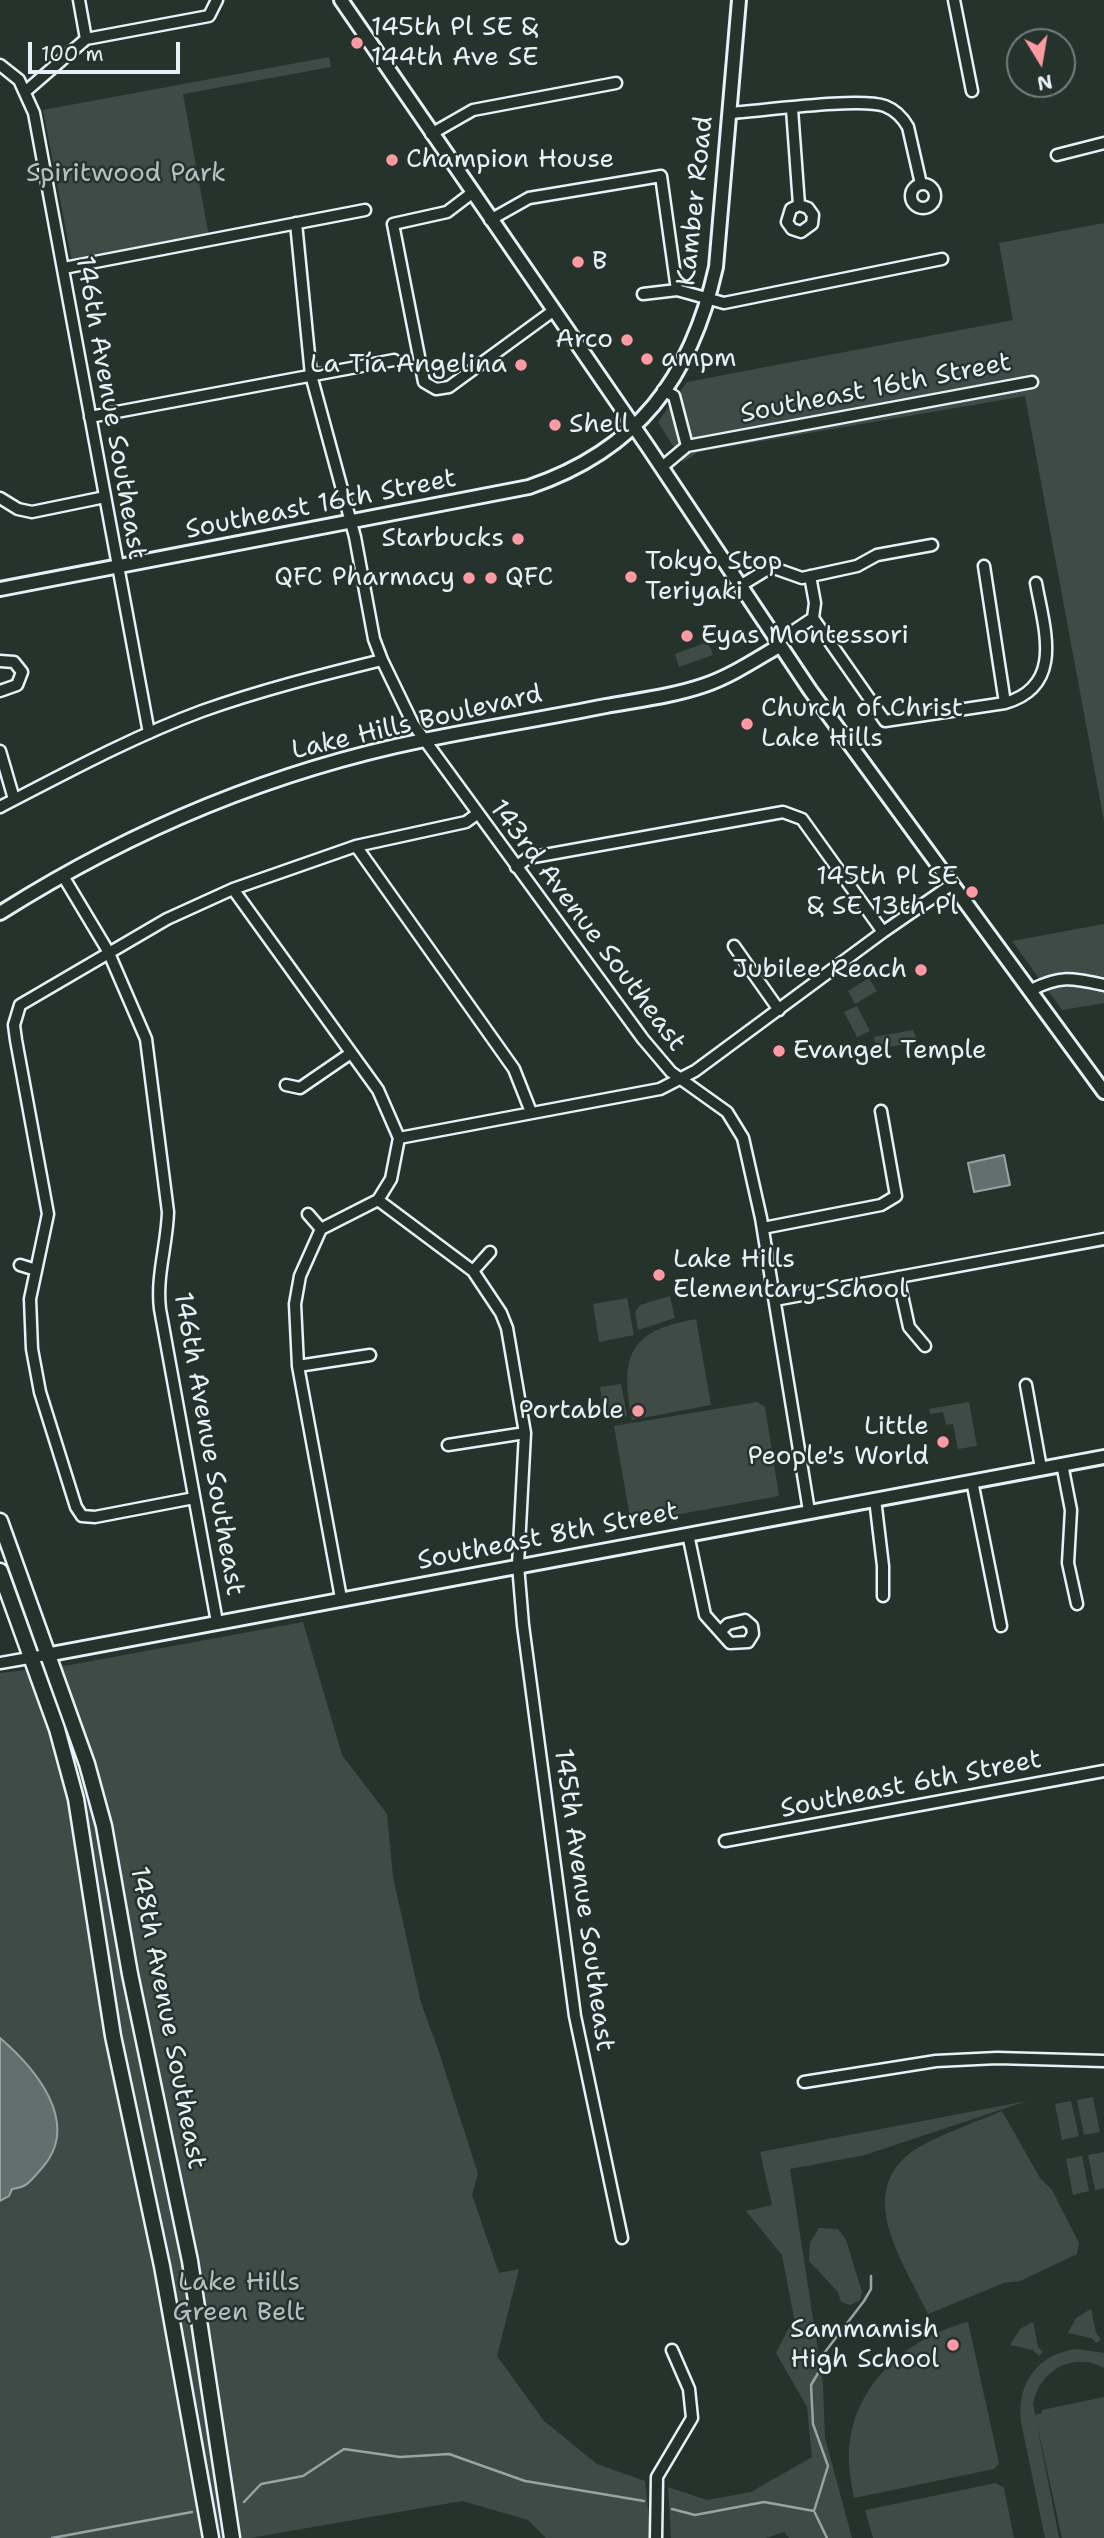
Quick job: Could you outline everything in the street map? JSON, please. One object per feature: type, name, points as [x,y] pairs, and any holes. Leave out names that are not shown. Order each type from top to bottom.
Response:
[{"type":"main road","name":"148th Avenue Southeast","points":[[0,1521],[96,1795],[130,1974],[180,2206],[232,2538]]},
{"type":"main road","name":"148th Avenue Southeast","points":[[0,1571],[57,1729],[76,1799],[113,2036],[159,2252],[211,2538]]},
{"type":"main road","points":[[100,1956],[108,1977],[120,1981],[130,1974]]},
{"type":"main road","points":[[177,2351],[184,2342],[190,2342],[203,2358]]},
{"type":"street","points":[[79,0],[86,38]]},
{"type":"street","points":[[0,65],[19,80],[26,91],[86,38],[209,16],[217,0]]},
{"type":"street","points":[[341,0],[662,467],[778,644],[1104,1092]]},
{"type":"street","name":"Kamber Road","points":[[633,426],[687,358],[709,298],[716,267],[739,0]]},
{"type":"street","points":[[954,0],[971,91]]},
{"type":"street","points":[[431,134],[473,110],[616,83]]},
{"type":"street","name":"146th Avenue Southeast","points":[[26,91],[34,113],[64,268],[149,733]]},
{"type":"street","points":[[729,113],[872,103],[894,111],[908,127],[921,184]]},
{"type":"street","points":[[792,109],[799,205]]},
{"type":"street","points":[[1057,155],[1104,143]]},
{"type":"street","points":[[490,220],[529,198],[661,176],[677,290]]},
{"type":"street","points":[[472,192],[447,212],[393,224],[424,382],[436,388],[449,387],[553,311]]},
{"type":"street","points":[[64,268],[365,210]]},
{"type":"street","name":"143rd Avenue Southeast","points":[[296,223],[311,375],[351,522],[374,639],[382,660],[413,724],[643,1039],[671,1072],[716,1102],[738,1128],[747,1149],[762,1228],[809,1511]]},
{"type":"street","points":[[643,294],[677,290],[724,303],[942,259]]},
{"type":"street","points":[[90,416],[394,360]]},
{"type":"street","name":"Southeast 16th Street","points":[[687,446],[1032,382]]},
{"type":"street","points":[[662,467],[687,446],[674,396],[663,390]]},
{"type":"street","name":"Southeast 16th Street","points":[[0,589],[501,494],[552,479],[602,455],[633,426]]},
{"type":"street","points":[[0,498],[18,509],[32,512],[105,498]]},
{"type":"street","points":[[740,586],[771,566],[802,578],[858,566],[877,555],[932,545]]},
{"type":"street","points":[[984,566],[1006,703]]},
{"type":"street","points":[[810,576],[815,603],[813,618],[885,721],[1006,703],[1023,698],[1031,692],[1049,656],[1036,583]]},
{"type":"street","points":[[778,644],[813,618]]},
{"type":"street","name":"Lake Hills Boulevard","points":[[0,913],[150,830],[257,786],[335,761],[425,740],[685,691],[732,674],[778,644]]},
{"type":"street","points":[[0,807],[149,733],[271,688],[382,660]]},
{"type":"street","points":[[0,661],[14,662],[20,668],[22,677],[14,688],[0,691]]},
{"type":"street","points":[[0,751],[14,799]]},
{"type":"street","points":[[516,867],[528,858],[716,822],[770,812],[793,814],[802,819],[883,932]]},
{"type":"street","points":[[194,1498],[80,1519],[47,1415],[34,1360],[30,1300],[48,1214],[16,1040],[16,1013],[25,999],[108,951],[233,889],[356,846],[466,822],[477,814]]},
{"type":"street","points":[[356,846],[514,1069],[531,1112]]},
{"type":"street","name":"146th Avenue Southeast","points":[[63,876],[108,951],[146,1040],[156,1095],[168,1212],[158,1292],[217,1622]]},
{"type":"street","points":[[399,1138],[660,1089],[682,1078],[779,1010],[951,885]]},
{"type":"street","points":[[233,889],[378,1090],[399,1138],[391,1179],[378,1200],[321,1228],[300,1276],[294,1334],[298,1366],[341,1598]]},
{"type":"street","points":[[734,946],[779,1010]]},
{"type":"street","points":[[1031,990],[1050,980],[1064,978],[1104,985]]},
{"type":"street","points":[[286,1085],[300,1088],[351,1053]]},
{"type":"street","points":[[762,1228],[881,1205],[900,1198],[881,1111]]},
{"type":"street","name":"145th Avenue Southeast","points":[[378,1200],[473,1271],[501,1313],[507,1328],[525,1433],[518,1565],[523,1625],[575,2016],[622,2238]]},
{"type":"street","points":[[308,1213],[321,1228]]},
{"type":"street","points":[[775,1300],[1104,1239]]},
{"type":"street","points":[[473,1271],[490,1252]]},
{"type":"street","points":[[20,1265],[36,1270]]},
{"type":"street","points":[[898,1277],[909,1327],[925,1346]]},
{"type":"street","points":[[298,1366],[370,1355]]},
{"type":"street","points":[[1026,1385],[1041,1468]]},
{"type":"street","points":[[448,1445],[525,1433]]},
{"type":"street","name":"Southeast 8th Street","points":[[0,1663],[1104,1457]]},
{"type":"street","points":[[1062,1464],[1071,1510],[1068,1563],[1077,1604]]},
{"type":"street","points":[[972,1481],[1001,1626]]},
{"type":"street","points":[[875,1499],[883,1566],[883,1596]]},
{"type":"street","points":[[688,1534],[705,1615],[709,1623],[721,1631]]},
{"type":"street","name":"Southeast 6th Street","points":[[725,1841],[1104,1771]]},
{"type":"street","points":[[804,2082],[936,2061],[997,2058],[1104,2061]]},
{"type":"street","points":[[656,2538],[657,2477],[692,2418],[689,2389],[672,2350]]},
{"type":"green space","name":"Spiritwood Park","points":[[329,57],[331,67],[183,94],[209,237],[72,262],[43,110]]},
{"type":"green space","points":[[1104,223],[1104,821],[1025,396],[698,452],[683,462],[658,422],[687,382],[1013,320],[999,243]]},
{"type":"green space","points":[[708,642],[713,655],[679,667],[675,654]]},
{"type":"green space","points":[[1104,924],[1104,1003],[1062,1010],[1012,941]]},
{"type":"green space","points":[[869,978],[877,991],[855,1004],[848,991]]},
{"type":"green space","points":[[857,1006],[870,1031],[857,1037],[844,1012]]},
{"type":"green space","points":[[913,1030],[918,1042],[876,1049],[874,1037]]},
{"type":"green space","points":[[670,1296],[675,1318],[638,1330],[635,1312],[640,1305]]},
{"type":"green space","points":[[627,1298],[634,1335],[599,1342],[593,1304]]},
{"type":"green space","points":[[696,1319],[711,1405],[632,1420],[627,1379],[634,1350],[643,1339],[656,1331]]},
{"type":"green space","points":[[621,1384],[627,1416],[605,1419],[600,1387]]},
{"type":"green space","points":[[757,1402],[765,1407],[779,1496],[631,1523],[614,1426]]},
{"type":"green space","points":[[969,1402],[977,1446],[958,1449],[953,1424],[946,1425],[943,1412],[930,1414],[929,1409]]},
{"type":"green space","name":"Lake Hills Green Belt","points":[[303,1622],[342,1755],[387,1814],[393,1877],[421,2003],[478,2174],[472,2195],[499,2273],[519,2269],[497,2356],[544,2421],[597,2464],[645,2481],[651,2538],[546,2538],[528,2520],[462,2501],[250,2538],[0,2538],[0,1673],[70,1665]]},
{"type":"green space","points":[[1093,2097],[1100,2132],[1084,2135],[1077,2100]]},
{"type":"green space","points":[[1027,2101],[865,2155],[790,2169],[823,2384],[825,2438],[852,2538],[789,2538],[784,2532],[766,2538],[671,2538],[668,2487],[707,2500],[751,2492],[812,2457],[807,2407],[776,2353],[794,2318],[782,2255],[746,2211],[772,2205],[760,2152]]},
{"type":"green space","points":[[1071,2101],[1079,2136],[1062,2140],[1055,2104]]},
{"type":"green space","points":[[1002,2111],[1040,2178],[1052,2190],[1079,2243],[1077,2254],[1020,2281],[1004,2283],[928,2314],[890,2232],[885,2211],[886,2190],[893,2171],[909,2154],[941,2136]]},
{"type":"green space","points":[[1104,2152],[1104,2188],[1095,2190],[1088,2155]]},
{"type":"green space","points":[[1082,2156],[1089,2191],[1073,2195],[1066,2159]]},
{"type":"green space","points":[[819,2228],[838,2229],[846,2240],[862,2292],[860,2300],[850,2305],[841,2302],[838,2292],[809,2261],[810,2243]]},
{"type":"green space","points":[[1091,2309],[1096,2333],[1101,2339],[1097,2343],[1091,2338],[1068,2333],[1076,2318]]},
{"type":"green space","points":[[968,2322],[999,2463],[994,2469],[854,2498],[849,2466],[851,2435],[869,2390],[902,2354],[922,2340]]},
{"type":"green space","points":[[1033,2322],[1038,2347],[1043,2352],[1039,2356],[1033,2350],[1010,2345],[1020,2329]]},
{"type":"green space","points":[[1077,2349],[1104,2353],[1104,2368],[1081,2362],[1059,2367],[1042,2382],[1033,2404],[1059,2538],[1045,2538],[1021,2422],[1022,2395],[1033,2372],[1041,2364],[1063,2352]]},
{"type":"green space","points":[[1104,2397],[1104,2538],[1062,2538],[1035,2415],[1042,2413],[1042,2410]]},
{"type":"green space","points":[[996,2483],[1004,2488],[1014,2538],[873,2538],[865,2510]]},
{"type":"shaded area","points":[[1004,1155],[1010,1185],[974,1192],[968,1163]]},
{"type":"shaded area","points":[[0,2038],[39,2080],[56,2115],[57,2133],[53,2151],[42,2168],[30,2182],[12,2189],[9,2196],[0,2201]]},
{"type":"waterway","points":[[672,2509],[695,2515],[764,2502],[814,2511],[828,2466],[813,2424],[811,2385],[823,2365],[825,2352],[871,2289],[871,2276]]},
{"type":"waterway","points":[[244,2502],[261,2484],[303,2476],[344,2449],[400,2457],[449,2454],[525,2481],[644,2501]]},
{"type":"waterway","points":[[52,2538],[192,2512]]},
{"type":"waterway","points":[[815,2513],[827,2538]]},
{"type":"place","name":"145th Pl SE & 144th Ave SE","points":[[357,43]]},
{"type":"place","name":"Champion House","points":[[392,160]]},
{"type":"place","name":"B","points":[[578,262]]},
{"type":"place","name":"Arco","points":[[627,340]]},
{"type":"place","name":"ampm","points":[[647,359]]},
{"type":"place","name":"La Tía Angelina","points":[[521,365]]},
{"type":"place","name":"Shell","points":[[555,425]]},
{"type":"place","name":"Starbucks","points":[[518,539]]},
{"type":"place","name":"Tokyo Stop Teriyaki","points":[[631,577]]},
{"type":"place","name":"QFC Pharmacy","points":[[469,578]]},
{"type":"place","name":"QFC","points":[[491,578]]},
{"type":"place","name":"Eyas Montessori","points":[[687,636]]},
{"type":"place","name":"Church of Christ Lake Hills","points":[[747,724]]},
{"type":"place","name":"145th Pl SE & SE 13th Pl","points":[[972,892]]},
{"type":"place","name":"Jubilee Reach","points":[[921,970]]},
{"type":"place","name":"Evangel Temple","points":[[779,1051]]},
{"type":"place","name":"Lake Hills Elementary School","points":[[659,1275]]},
{"type":"place","name":"Portable","points":[[638,1411]]},
{"type":"place","name":"Little People's World","points":[[943,1442]]},
{"type":"place","name":"Sammamish High School","points":[[953,2345]]}]
